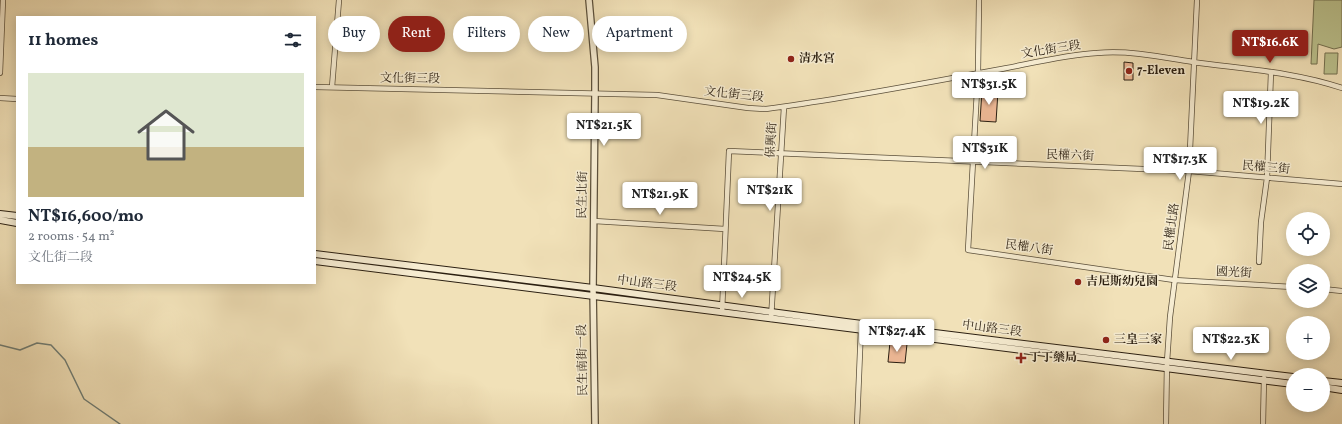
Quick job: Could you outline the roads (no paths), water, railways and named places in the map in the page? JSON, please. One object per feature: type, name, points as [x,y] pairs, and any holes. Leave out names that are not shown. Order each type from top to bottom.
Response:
[{"type":"main road","points":[[0,214],[16,216]]},
{"type":"main road","points":[[0,220],[16,222]]},
{"type":"main road","name":"中山路三段","points":[[316,254],[593,288],[861,324],[1166,362],[1264,377]]},
{"type":"main road","name":"中山路三段","points":[[316,261],[861,331],[1166,368],[1264,377]]},
{"type":"main road","points":[[1264,377],[1286,378]]},
{"type":"main road","points":[[1264,377],[1286,382]]},
{"type":"main road","points":[[1330,382],[1342,383]]},
{"type":"main road","points":[[1330,388],[1342,390]]},
{"type":"street","points":[[0,73],[3,0]]},
{"type":"street","points":[[332,87],[338,0]]},
{"type":"street","name":"民生北街","points":[[589,0],[595,67],[593,296]]},
{"type":"street","points":[[973,162],[978,73],[979,0]]},
{"type":"street","name":"民權北路","points":[[1166,424],[1166,362],[1174,280],[1189,171],[1196,0]]},
{"type":"street","name":"文化街三段","points":[[316,87],[671,96],[757,109],[784,107],[1097,53],[1142,54],[1271,72],[1342,88]]},
{"type":"street","points":[[1259,262],[1261,222],[1267,178],[1271,72]]},
{"type":"street","points":[[0,98],[16,99]]},
{"type":"street","name":"保興街","points":[[771,319],[784,107]]},
{"type":"street","name":"民權六街","points":[[726,229],[729,151],[1189,171]]},
{"type":"street","name":"民權八街","points":[[973,162],[968,250],[1174,280]]},
{"type":"street","name":"民權三街","points":[[1189,171],[1342,184]]},
{"type":"street","points":[[594,221],[726,229],[722,312]]},
{"type":"street","name":"國光街","points":[[1174,280],[1286,287]]},
{"type":"street","points":[[1330,290],[1342,291]]},
{"type":"street","name":"民生南街一段","points":[[593,296],[595,424]]},
{"type":"street","points":[[857,424],[861,324]]},
{"type":"street","points":[[1263,424],[1264,377]]},
{"type":"waterway","points":[[0,345],[20,350],[37,343],[51,345],[65,360],[84,399],[120,424]]},
{"type":"place","name":"清水宮","points":[[791,59]]},
{"type":"place","name":"7-Eleven","points":[[1129,71]]},
{"type":"place","name":"吉尼斯幼兒園","points":[[1078,282]]},
{"type":"place","name":"三皇三家","points":[[1106,340]]},
{"type":"place","name":"丁丁藥局","points":[[1021,358]]}]
